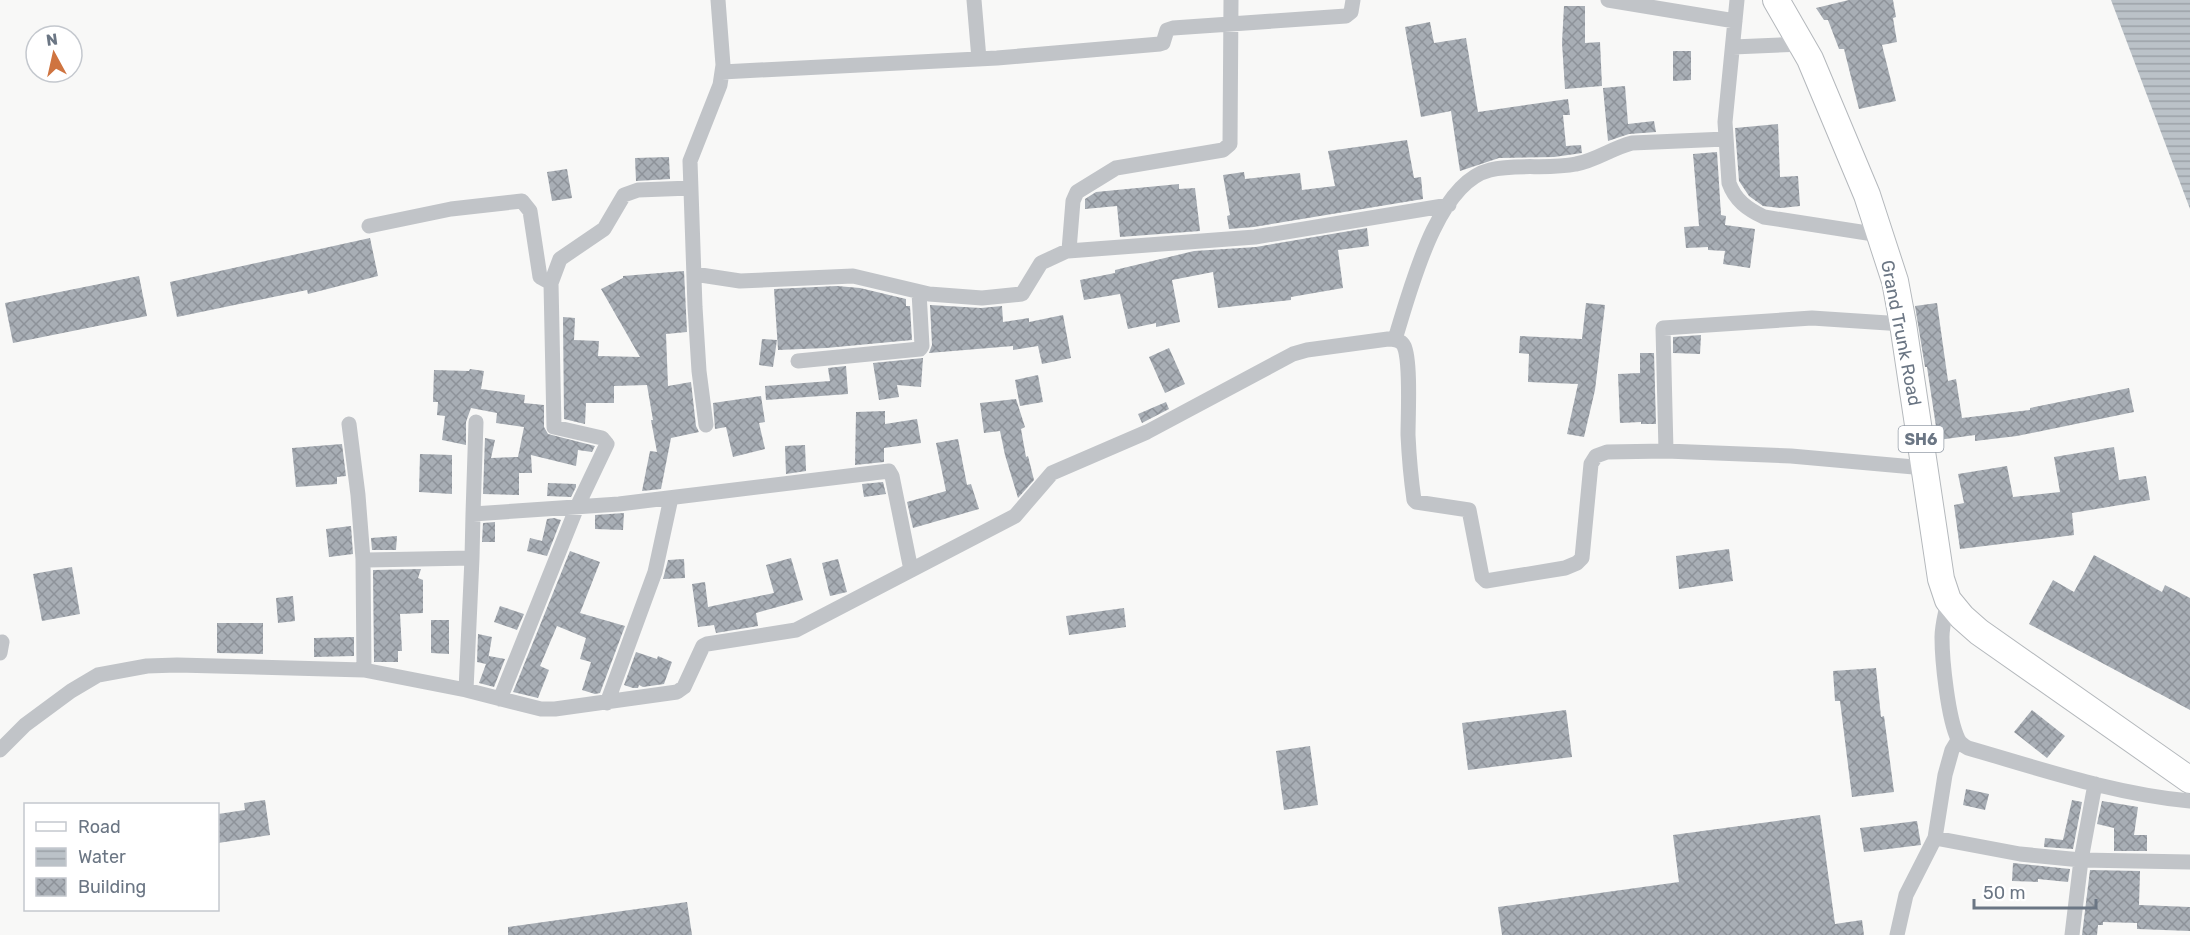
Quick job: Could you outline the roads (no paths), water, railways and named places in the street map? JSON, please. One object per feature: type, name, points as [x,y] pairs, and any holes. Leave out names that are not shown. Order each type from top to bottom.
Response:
[{"type":"main road","name":"Grand Trunk Road","points":[[1776,0],[1802,44],[1830,105],[1881,235],[1903,324],[1936,558],[1948,600],[1979,632],[2190,780]]},
{"type":"street","points":[[706,425],[699,371],[691,156],[720,85],[722,72],[718,0]]},
{"type":"street","points":[[974,0],[979,59]]},
{"type":"street","points":[[1068,251],[1073,201],[1077,192],[1116,168],[1223,150],[1230,144],[1231,0]]},
{"type":"street","points":[[722,72],[979,59],[1160,44],[1163,43],[1169,28],[1342,17],[1351,12],[1353,0]]},
{"type":"street","points":[[1737,0],[1726,106],[1725,139],[1729,183],[1738,200],[1750,210],[1764,217],[1881,235]]},
{"type":"street","points":[[1618,1],[1735,21]]},
{"type":"street","points":[[1733,47],[1802,44]]},
{"type":"street","points":[[1395,339],[1416,268],[1435,225],[1463,184],[1478,173],[1488,170],[1577,164],[1619,146],[1632,143],[1725,139]]},
{"type":"street","points":[[500,699],[577,507],[607,444],[602,438],[554,427],[551,283],[560,259],[604,229],[624,195],[638,190],[691,188]]},
{"type":"street","points":[[369,226],[451,209],[522,201],[530,211],[540,277],[551,283]]},
{"type":"street","points":[[694,274],[740,281],[853,276],[919,292],[982,298],[1022,294],[1041,262],[1068,251],[1255,237],[1449,205]]},
{"type":"street","points":[[798,361],[920,349],[922,346],[919,292]]},
{"type":"street","points":[[1666,451],[1663,328],[1812,318],[1903,324]]},
{"type":"street","points":[[0,750],[25,725],[71,691],[98,675],[147,666],[364,670],[466,690],[542,709],[607,703],[679,691],[684,687],[706,644],[796,630],[1015,516],[1052,472],[1147,432],[1293,354],[1307,350],[1395,339],[1405,347],[1408,379],[1408,439],[1414,500],[1469,510],[1484,581],[1565,568],[1582,558],[1591,464],[1596,456],[1607,452],[1666,451],[1791,456],[1925,468]]},
{"type":"street","points":[[466,690],[476,422]]},
{"type":"street","points":[[349,424],[363,559],[364,670]]},
{"type":"street","points":[[473,514],[671,498],[890,471],[911,570]]},
{"type":"street","points":[[607,703],[655,572],[671,498]]},
{"type":"street","points":[[363,559],[472,558]]},
{"type":"street","points":[[1948,600],[1941,635],[1944,670],[1958,740],[1968,748],[2095,784],[2150,796],[2190,801]]},
{"type":"street","points":[[1897,935],[1906,895],[1935,838],[1945,775],[1952,750],[1958,740]]},
{"type":"street","points":[[2072,935],[2081,860],[2095,784]]},
{"type":"street","points":[[1935,838],[2020,854],[2081,860],[2190,862]]},
{"type":"water","points":[[2111,0],[2190,0],[2190,209]]}]
